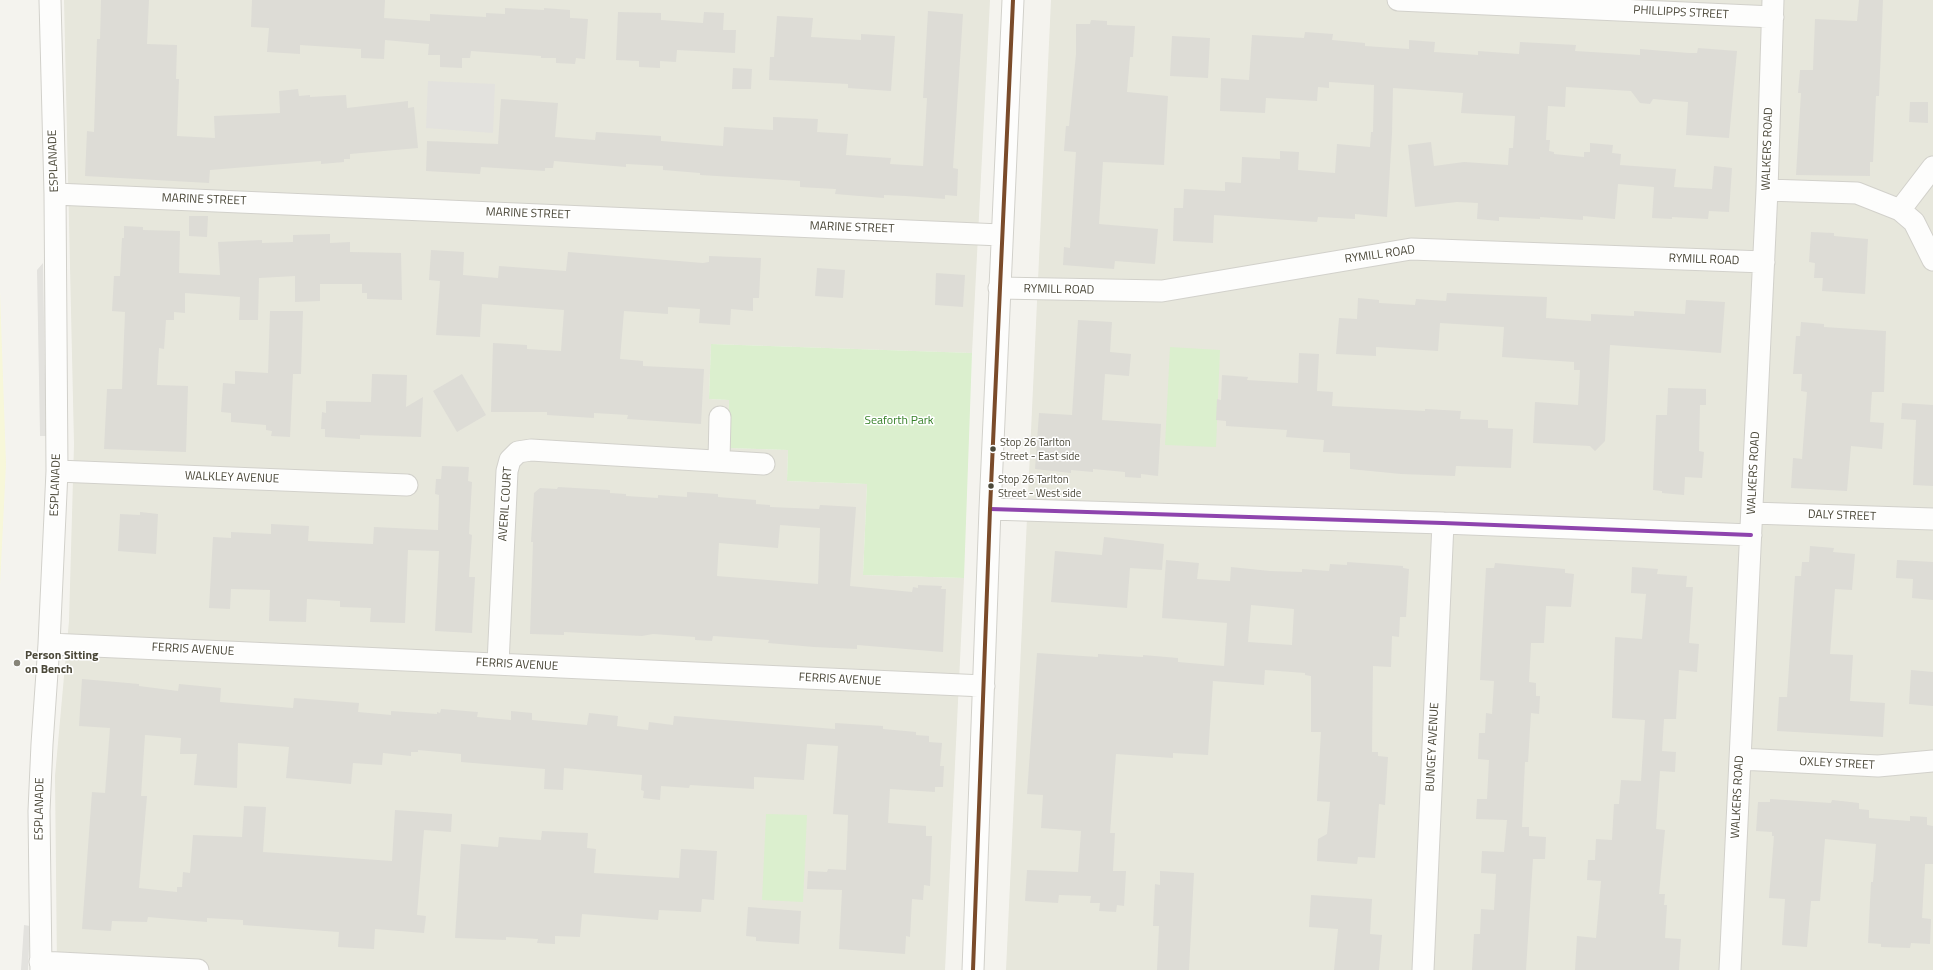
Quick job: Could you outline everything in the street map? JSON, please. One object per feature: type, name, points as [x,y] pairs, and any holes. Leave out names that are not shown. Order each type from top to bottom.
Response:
[{"type":"street","name":"ESPLANADE","points":[[40,966],[39,811],[42,744],[50,644],[57,471],[55,194],[50,0]]},
{"type":"street","points":[[973,970],[1001,235],[1013,0]]},
{"type":"street","name":"PHILLIPPS STREET","points":[[1398,0],[1773,9]]},
{"type":"street","name":"WALKERS ROAD","points":[[1730,970],[1764,262],[1773,9]]},
{"type":"street","points":[[1900,210],[1933,167]]},
{"type":"street","points":[[1767,190],[1857,194],[1900,210],[1914,222],[1933,260]]},
{"type":"street","name":"MARINE STREET","points":[[55,194],[1001,235]]},
{"type":"street","name":"RYMILL ROAD","points":[[999,288],[1162,291],[1412,249],[1764,262]]},
{"type":"street","points":[[719,461],[720,418]]},
{"type":"street","name":"AVERIL COURT","points":[[498,664],[507,471],[510,460],[518,452],[531,450],[764,464]]},
{"type":"street","name":"WALKLEY AVENUE","points":[[57,471],[407,485]]},
{"type":"street","points":[[990,510],[1443,523],[1751,535]]},
{"type":"street","name":"DALY STREET","points":[[1752,513],[1933,519]]},
{"type":"street","name":"BUNGEY AVENUE","points":[[1423,970],[1443,523]]},
{"type":"street","name":"FERRIS AVENUE","points":[[50,644],[984,686]]},
{"type":"street","name":"OXLEY STREET","points":[[1740,759],[1878,766],[1933,761]]},
{"type":"street","points":[[40,966],[198,970]]},
{"type":"shaded area","points":[[64,0],[990,0],[972,353],[711,344],[709,399],[729,400],[728,448],[788,450],[787,481],[867,484],[863,575],[964,578],[945,970],[57,970],[55,776],[69,621],[74,444]]},
{"type":"shaded area","points":[[1051,0],[1933,0],[1933,970],[1006,970]]},
{"type":"shaded area","points":[[428,81],[495,84],[493,133],[426,128]]},
{"type":"shaded area","points":[[43,263],[46,436],[40,436],[37,270]]},
{"type":"shaded area","points":[[24,925],[30,926],[28,970],[21,970]]},
{"type":"green space","name":"Seaforth Park","points":[[711,344],[972,353],[964,578],[863,575],[867,484],[787,481],[788,450],[728,448],[729,400],[709,399]]},
{"type":"green space","points":[[1170,347],[1220,350],[1216,447],[1165,445]]},
{"type":"green space","points":[[766,814],[807,815],[803,902],[762,900]]},
{"type":"sand","points":[[0,292],[6,464],[0,585]]},
{"type":"building","points":[[101,0],[149,0],[147,44],[177,45],[176,79],[179,79],[177,136],[215,138],[214,116],[280,113],[279,91],[298,89],[299,96],[310,95],[310,97],[346,95],[347,108],[408,101],[408,108],[414,107],[418,148],[350,154],[350,159],[344,159],[344,162],[321,164],[321,161],[210,170],[209,183],[85,176],[87,131],[94,132],[97,39],[100,39]]},
{"type":"building","points":[[252,0],[385,0],[384,18],[430,21],[430,14],[486,17],[486,13],[505,14],[505,8],[570,10],[570,18],[588,19],[585,59],[576,58],[575,64],[556,63],[556,58],[541,58],[541,56],[471,51],[470,58],[462,58],[462,68],[440,67],[440,55],[428,55],[429,44],[385,40],[384,59],[361,58],[361,49],[300,45],[300,54],[267,52],[269,28],[251,27]]},
{"type":"building","points":[[1859,0],[1883,0],[1879,96],[1876,96],[1873,162],[1870,162],[1870,176],[1796,175],[1801,93],[1798,93],[1800,70],[1813,70],[1815,19],[1857,21]]},
{"type":"building","points":[[928,11],[963,14],[953,168],[958,169],[957,196],[945,195],[945,199],[884,195],[884,198],[835,194],[836,189],[800,187],[800,181],[700,175],[700,173],[663,170],[663,166],[626,164],[626,167],[554,161],[553,168],[545,168],[545,171],[481,167],[480,174],[426,171],[427,141],[498,144],[501,99],[558,103],[555,137],[595,140],[596,132],[661,136],[661,141],[723,146],[724,127],[773,130],[773,117],[818,119],[817,132],[848,134],[846,155],[891,158],[890,164],[923,166],[927,98],[923,98]]},
{"type":"building","points":[[618,12],[661,13],[661,20],[703,23],[704,12],[724,13],[723,30],[736,30],[735,53],[677,50],[676,62],[660,61],[660,68],[639,67],[639,61],[616,60]]},
{"type":"building","points":[[777,16],[813,18],[811,37],[861,40],[861,34],[895,36],[891,91],[848,88],[848,84],[769,80],[770,57],[774,57]]},
{"type":"building","points":[[1091,20],[1107,21],[1107,25],[1135,26],[1133,57],[1130,57],[1127,92],[1168,96],[1164,165],[1103,162],[1099,224],[1158,229],[1155,264],[1115,261],[1114,269],[1063,265],[1064,247],[1070,248],[1076,152],[1064,151],[1066,126],[1069,126],[1076,54],[1076,24],[1090,24]]},
{"type":"building","points":[[1305,32],[1333,34],[1332,40],[1365,43],[1365,46],[1409,49],[1409,40],[1435,42],[1434,52],[1478,55],[1478,51],[1519,54],[1520,42],[1576,45],[1575,51],[1640,55],[1640,49],[1689,53],[1697,53],[1698,48],[1737,51],[1729,138],[1686,135],[1688,102],[1653,99],[1650,104],[1640,103],[1631,91],[1566,87],[1565,107],[1548,106],[1546,140],[1550,140],[1549,151],[1554,152],[1554,154],[1584,157],[1584,152],[1590,152],[1590,143],[1613,145],[1612,153],[1621,154],[1620,165],[1676,169],[1674,187],[1712,189],[1714,166],[1732,168],[1729,212],[1709,211],[1708,219],[1672,217],[1672,219],[1652,218],[1654,187],[1618,184],[1615,219],[1583,216],[1583,220],[1540,217],[1540,219],[1499,217],[1499,221],[1477,219],[1478,203],[1457,202],[1415,207],[1408,145],[1431,142],[1434,166],[1464,162],[1508,165],[1509,148],[1513,148],[1515,116],[1461,113],[1463,93],[1393,88],[1387,217],[1355,214],[1355,219],[1318,217],[1317,222],[1214,215],[1213,243],[1173,241],[1174,208],[1183,208],[1184,189],[1225,191],[1225,182],[1241,183],[1242,157],[1280,159],[1280,151],[1299,152],[1298,170],[1335,173],[1337,144],[1370,147],[1371,132],[1373,132],[1374,85],[1329,82],[1329,88],[1318,87],[1317,101],[1266,98],[1265,113],[1220,111],[1221,78],[1249,80],[1252,35],[1304,38]]},
{"type":"building","points":[[1172,36],[1210,38],[1208,78],[1170,76]]},
{"type":"building","points":[[733,68],[752,69],[751,89],[732,89]]},
{"type":"building","points":[[1910,102],[1928,102],[1928,123],[1909,122]]},
{"type":"building","points":[[189,216],[208,216],[207,237],[189,236]]},
{"type":"building","points":[[124,226],[143,227],[143,230],[180,231],[179,273],[220,275],[218,242],[262,240],[262,243],[293,242],[293,235],[330,234],[330,243],[350,242],[350,252],[401,253],[402,300],[367,299],[367,293],[362,293],[362,284],[320,284],[320,301],[295,302],[295,276],[259,278],[258,320],[239,320],[240,297],[185,293],[185,313],[174,312],[174,320],[166,320],[164,349],[159,348],[157,385],[188,386],[186,452],[104,449],[107,389],[122,389],[125,312],[112,311],[114,276],[120,276]]},
{"type":"building","points":[[1811,232],[1834,233],[1834,236],[1868,239],[1865,294],[1822,291],[1823,278],[1814,278],[1815,263],[1809,262]]},
{"type":"building","points":[[431,250],[464,252],[463,275],[498,278],[499,266],[566,271],[568,252],[703,263],[709,262],[709,256],[761,258],[759,298],[753,298],[753,311],[731,309],[730,325],[699,323],[700,309],[668,307],[668,314],[624,311],[620,359],[643,361],[643,366],[704,369],[701,424],[627,419],[628,415],[594,413],[594,418],[547,415],[547,412],[491,412],[493,343],[527,345],[527,349],[561,351],[564,310],[482,304],[480,337],[436,335],[440,281],[429,280]]},
{"type":"building","points":[[817,268],[845,270],[843,298],[815,296]]},
{"type":"building","points":[[936,273],[965,275],[963,307],[935,305]]},
{"type":"building","points":[[1447,293],[1547,297],[1546,318],[1591,321],[1591,314],[1634,316],[1634,311],[1685,314],[1686,300],[1725,302],[1721,353],[1610,345],[1605,441],[1595,451],[1590,446],[1533,443],[1535,402],[1578,405],[1580,370],[1574,370],[1574,362],[1502,357],[1504,327],[1440,323],[1438,351],[1376,347],[1376,356],[1336,354],[1339,318],[1357,319],[1358,298],[1379,300],[1379,303],[1415,305],[1416,299],[1446,301]]},
{"type":"building","points":[[270,311],[303,311],[301,374],[293,374],[290,437],[271,436],[272,431],[266,430],[266,425],[231,422],[231,413],[221,412],[223,383],[235,384],[235,371],[268,373]]},
{"type":"building","points":[[1078,320],[1112,322],[1110,352],[1131,354],[1129,376],[1105,374],[1102,420],[1161,424],[1158,476],[1141,474],[1141,478],[1125,477],[1125,472],[1093,469],[1093,472],[1071,470],[1071,473],[1035,469],[1039,413],[1072,415]]},
{"type":"building","points":[[1801,322],[1824,324],[1824,327],[1886,331],[1884,392],[1872,392],[1870,422],[1884,423],[1882,449],[1851,446],[1847,491],[1791,488],[1793,458],[1802,459],[1807,392],[1801,391],[1802,374],[1793,374],[1796,336],[1800,336]]},
{"type":"building","points":[[1299,353],[1319,354],[1317,391],[1333,392],[1332,406],[1425,411],[1425,409],[1461,411],[1460,419],[1488,420],[1488,428],[1513,429],[1511,468],[1456,466],[1455,476],[1401,474],[1350,469],[1350,453],[1323,452],[1324,440],[1286,437],[1287,430],[1226,426],[1226,421],[1216,420],[1217,399],[1221,400],[1222,375],[1248,377],[1247,380],[1298,383]]},
{"type":"building","points":[[372,374],[407,375],[406,407],[423,397],[421,437],[360,435],[360,439],[325,437],[325,429],[321,429],[322,412],[326,413],[326,401],[371,402]]},
{"type":"building","points":[[462,374],[486,415],[457,432],[433,391]]},
{"type":"building","points":[[1668,388],[1706,389],[1706,405],[1700,405],[1699,451],[1704,452],[1702,478],[1685,477],[1684,495],[1662,493],[1662,491],[1653,490],[1656,415],[1667,415]]},
{"type":"building","points":[[1902,403],[1933,405],[1933,486],[1913,485],[1916,420],[1901,419]]},
{"type":"building","points":[[442,466],[469,467],[468,481],[472,482],[469,534],[472,535],[469,577],[475,577],[472,633],[435,631],[439,551],[408,550],[405,623],[370,622],[371,608],[340,607],[340,601],[307,599],[306,622],[269,621],[270,590],[231,589],[230,609],[209,608],[213,537],[231,538],[231,532],[271,534],[271,524],[309,526],[308,541],[373,544],[374,527],[438,530],[439,495],[435,494],[436,479],[441,479]]},
{"type":"building","points":[[558,487],[610,490],[610,493],[626,494],[626,496],[658,498],[658,495],[687,497],[687,492],[718,494],[718,497],[756,500],[756,504],[770,505],[770,507],[819,509],[820,505],[856,507],[850,586],[912,592],[913,587],[918,588],[918,585],[942,586],[941,589],[946,589],[943,652],[857,645],[857,649],[814,647],[768,643],[769,640],[713,636],[712,641],[695,640],[695,637],[653,634],[642,636],[564,632],[564,635],[530,634],[533,542],[531,542],[534,493],[540,488],[557,489]],"holes":[[[780,525],[820,528],[818,584],[717,576],[719,543],[778,548]]]},
{"type":"building","points":[[140,512],[158,514],[156,554],[118,551],[120,514],[140,515]]},
{"type":"building","points":[[1104,537],[1164,544],[1162,570],[1130,568],[1127,608],[1051,602],[1055,551],[1102,555]]},
{"type":"building","points":[[1810,546],[1834,548],[1833,552],[1855,554],[1852,590],[1835,589],[1830,654],[1853,655],[1850,701],[1885,703],[1883,737],[1777,731],[1779,697],[1787,697],[1795,576],[1801,576],[1802,562],[1809,562]]},
{"type":"building","points":[[1166,560],[1199,563],[1197,579],[1230,581],[1231,567],[1270,571],[1302,572],[1302,569],[1329,571],[1330,564],[1347,565],[1347,562],[1403,566],[1403,568],[1409,569],[1406,617],[1400,617],[1399,637],[1392,636],[1391,667],[1373,666],[1372,752],[1378,752],[1378,756],[1388,757],[1385,805],[1379,804],[1375,858],[1358,857],[1357,864],[1317,861],[1318,839],[1327,834],[1330,802],[1317,801],[1321,732],[1311,732],[1311,676],[1305,675],[1305,673],[1265,670],[1264,685],[1213,681],[1208,755],[1173,753],[1173,758],[1116,754],[1110,833],[1115,833],[1113,871],[1126,871],[1124,906],[1117,905],[1116,912],[1099,911],[1100,903],[1090,903],[1091,896],[1059,895],[1058,903],[1025,901],[1027,870],[1078,872],[1081,831],[1041,828],[1043,795],[1027,794],[1037,653],[1098,657],[1098,654],[1143,657],[1143,655],[1178,658],[1178,662],[1224,666],[1227,623],[1162,618]],"holes":[[[1251,605],[1294,609],[1292,645],[1248,642]]]},
{"type":"building","points":[[1897,560],[1933,562],[1933,600],[1912,598],[1913,579],[1896,578]]},
{"type":"building","points":[[1495,563],[1565,569],[1565,573],[1574,574],[1571,607],[1546,606],[1544,643],[1531,643],[1529,682],[1536,683],[1536,696],[1540,696],[1539,714],[1531,713],[1528,762],[1525,762],[1522,827],[1529,827],[1529,836],[1546,837],[1545,859],[1533,859],[1526,970],[1472,970],[1474,934],[1480,934],[1481,909],[1494,910],[1496,874],[1481,873],[1482,851],[1504,852],[1507,820],[1476,819],[1477,799],[1487,799],[1489,760],[1478,759],[1479,733],[1485,733],[1486,713],[1492,714],[1494,681],[1480,680],[1486,568],[1494,568]]},
{"type":"building","points":[[1632,567],[1658,569],[1657,574],[1687,576],[1686,587],[1693,587],[1689,643],[1699,644],[1697,672],[1679,670],[1676,719],[1664,719],[1662,751],[1676,752],[1675,772],[1660,771],[1656,829],[1665,830],[1659,894],[1665,894],[1664,905],[1667,905],[1665,938],[1681,939],[1679,970],[1575,970],[1577,936],[1596,938],[1601,881],[1587,880],[1588,860],[1595,860],[1596,839],[1612,840],[1614,804],[1619,804],[1621,780],[1641,781],[1645,720],[1612,718],[1615,637],[1642,639],[1646,594],[1631,593]]},
{"type":"building","points":[[1911,670],[1933,672],[1933,706],[1909,704]]},
{"type":"building","points":[[82,679],[139,684],[139,686],[178,691],[179,684],[221,688],[220,702],[293,708],[294,698],[359,703],[358,712],[391,715],[391,711],[437,714],[437,712],[440,713],[441,709],[478,712],[477,717],[511,720],[511,711],[532,713],[532,720],[587,725],[589,713],[618,716],[617,726],[648,730],[649,722],[673,725],[674,716],[835,729],[835,723],[883,726],[883,729],[916,732],[916,735],[929,736],[929,742],[942,743],[940,766],[944,766],[943,787],[935,787],[935,792],[890,789],[888,823],[926,826],[926,836],[932,836],[930,886],[924,885],[923,900],[912,899],[910,937],[906,936],[905,954],[839,949],[842,890],[807,889],[808,871],[827,872],[828,869],[846,870],[848,815],[833,814],[838,746],[807,744],[804,780],[754,777],[754,789],[690,785],[689,788],[661,786],[660,800],[643,798],[644,791],[641,790],[642,775],[564,768],[563,790],[544,789],[545,769],[461,762],[461,754],[418,750],[418,752],[411,752],[411,756],[383,753],[382,765],[353,763],[351,784],[286,778],[289,747],[238,743],[237,788],[194,785],[197,754],[180,754],[181,738],[145,735],[141,796],[147,796],[139,888],[177,892],[177,887],[182,887],[183,872],[190,873],[193,835],[242,837],[244,806],[266,807],[263,852],[392,861],[395,810],[452,814],[451,832],[424,830],[417,915],[426,916],[424,933],[375,929],[374,949],[338,947],[339,932],[243,925],[243,920],[207,918],[207,922],[148,917],[147,922],[112,921],[111,931],[82,929],[92,792],[105,793],[110,728],[79,726]]},
{"type":"building","points":[[1770,799],[1831,803],[1832,800],[1859,803],[1859,809],[1869,810],[1869,818],[1910,821],[1910,816],[1927,817],[1927,825],[1933,826],[1933,864],[1925,864],[1922,918],[1931,919],[1930,944],[1911,943],[1910,948],[1881,947],[1881,944],[1868,943],[1871,882],[1873,882],[1876,844],[1825,839],[1820,901],[1811,901],[1807,947],[1782,945],[1785,899],[1769,898],[1774,836],[1772,836],[1772,832],[1756,831],[1758,802],[1770,802]]},
{"type":"building","points":[[542,831],[588,833],[587,848],[596,849],[594,873],[679,878],[681,849],[717,851],[714,900],[702,899],[701,912],[659,910],[658,920],[582,914],[580,937],[555,936],[555,944],[537,943],[538,939],[506,937],[506,940],[455,938],[461,844],[498,847],[499,837],[541,840]]},
{"type":"building","points":[[1160,871],[1194,873],[1189,970],[1157,970],[1159,926],[1153,926],[1155,884],[1160,885]]},
{"type":"building","points":[[1311,895],[1372,899],[1370,934],[1382,935],[1379,970],[1334,970],[1338,929],[1309,927]]},
{"type":"building","points":[[748,907],[801,911],[799,944],[756,941],[756,937],[746,936]]},
{"type":"transit line","points":[[973,970],[990,509],[1013,0]]},
{"type":"transit line","points":[[990,509],[1443,523],[1751,535]]},
{"type":"place","name":"Stop 26 Tarlton Street - East side","points":[[993,449]]},
{"type":"place","name":"Stop 26 Tarlton Street - West side","points":[[991,486]]},
{"type":"place","name":"Person Sitting on Bench","points":[[17,663]]}]
